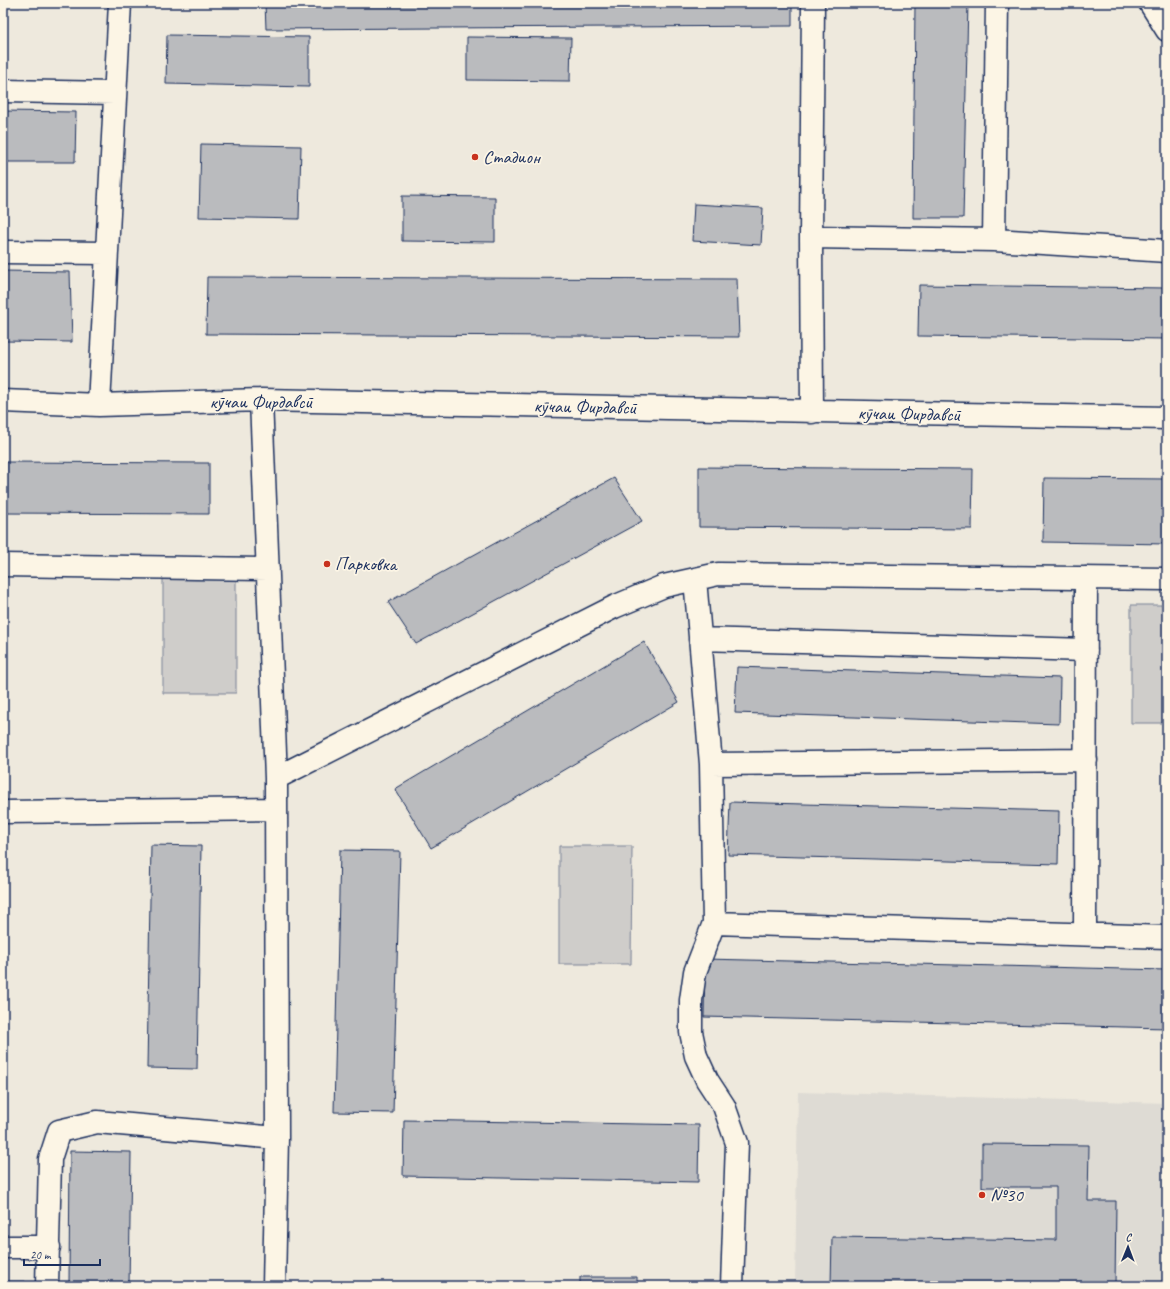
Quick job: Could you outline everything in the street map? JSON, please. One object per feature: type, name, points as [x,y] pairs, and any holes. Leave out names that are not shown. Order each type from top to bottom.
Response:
[{"type":"street","points":[[99,406],[114,93],[120,3]]},
{"type":"street","points":[[812,412],[811,237],[813,3]]},
{"type":"street","points":[[994,240],[997,3]]},
{"type":"street","points":[[1150,3],[1167,30]]},
{"type":"street","points":[[3,91],[114,93]]},
{"type":"street","points":[[811,237],[994,240],[1167,251]]},
{"type":"street","points":[[3,252],[106,253]]},
{"type":"street","points":[[261,400],[276,778],[277,1138],[274,1286]]},
{"type":"street","name":"кӯчаи Фирдавсӣ","points":[[3,401],[99,406],[261,400],[1167,418]]},
{"type":"street","points":[[3,565],[268,569]]},
{"type":"street","points":[[276,778],[614,606],[664,586],[695,579],[718,574],[1167,579]]},
{"type":"street","points":[[1085,934],[1086,578]]},
{"type":"street","points":[[695,579],[711,764],[714,923],[695,972],[691,1000],[691,1032],[696,1056],[707,1080],[724,1106],[737,1143],[732,1286]]},
{"type":"street","points":[[700,639],[1086,650]]},
{"type":"street","points":[[711,764],[1086,760]]},
{"type":"street","points":[[3,812],[276,809]]},
{"type":"street","points":[[714,923],[1167,937]]},
{"type":"street","points":[[47,1286],[50,1158],[59,1131],[97,1122],[277,1138]]},
{"type":"street","points":[[3,1247],[49,1247]]},
{"type":"shaded area","points":[[163,575],[236,575],[236,693],[163,693]]},
{"type":"shaded area","points":[[1131,605],[1167,605],[1167,723],[1131,723]]},
{"type":"shaded area","points":[[559,846],[632,846],[631,964],[559,964]]},
{"type":"shaded area","name":"№30","points":[[798,1092],[1167,1103],[1167,1286],[795,1286]]},
{"type":"shaded area","points":[[3,1281],[25,1281],[25,1286],[3,1286]]},
{"type":"building","points":[[265,3],[792,3],[792,26],[266,29]]},
{"type":"building","points":[[915,3],[968,3],[963,218],[913,218]]},
{"type":"building","points":[[167,35],[309,37],[309,87],[166,84]]},
{"type":"building","points":[[467,37],[571,38],[570,81],[467,80]]},
{"type":"building","points":[[3,111],[76,112],[75,162],[3,162]]},
{"type":"building","points":[[201,144],[301,146],[299,219],[199,217]]},
{"type":"building","points":[[402,196],[495,197],[495,242],[402,241]]},
{"type":"building","points":[[694,204],[763,208],[761,245],[692,241]]},
{"type":"building","points":[[3,271],[70,272],[72,342],[3,341]]},
{"type":"building","points":[[207,277],[737,279],[739,337],[206,334]]},
{"type":"building","points":[[919,285],[1167,288],[1167,339],[918,336]]},
{"type":"building","points":[[3,462],[209,463],[209,514],[3,513]]},
{"type":"building","points":[[699,467],[973,469],[972,529],[699,527]]},
{"type":"building","points":[[614,478],[642,521],[416,644],[388,602]]},
{"type":"building","points":[[1044,478],[1167,479],[1167,544],[1043,542]]},
{"type":"building","points":[[644,642],[679,702],[431,848],[395,789]]},
{"type":"building","points":[[737,667],[1060,678],[1059,724],[735,713]]},
{"type":"building","points":[[730,802],[1059,811],[1058,864],[728,855]]},
{"type":"building","points":[[151,845],[201,846],[197,1069],[147,1068]]},
{"type":"building","points":[[340,850],[400,851],[393,1113],[334,1112]]},
{"type":"building","points":[[705,959],[1167,970],[1167,1028],[704,1017]]},
{"type":"building","points":[[404,1120],[699,1125],[698,1182],[403,1176]]},
{"type":"building","points":[[982,1144],[1089,1145],[1088,1201],[1116,1201],[1115,1286],[1055,1286],[1055,1283],[1021,1283],[1021,1286],[831,1286],[832,1237],[1056,1240],[1056,1187],[982,1187]]},
{"type":"building","points":[[70,1151],[131,1152],[129,1286],[69,1286]]},
{"type":"building","points":[[580,1277],[637,1277],[637,1286],[580,1286]]},
{"type":"place","name":"Стадион","points":[[475,157]]},
{"type":"place","name":"Парковка","points":[[327,564]]},
{"type":"place","name":"№30","points":[[982,1195]]}]
